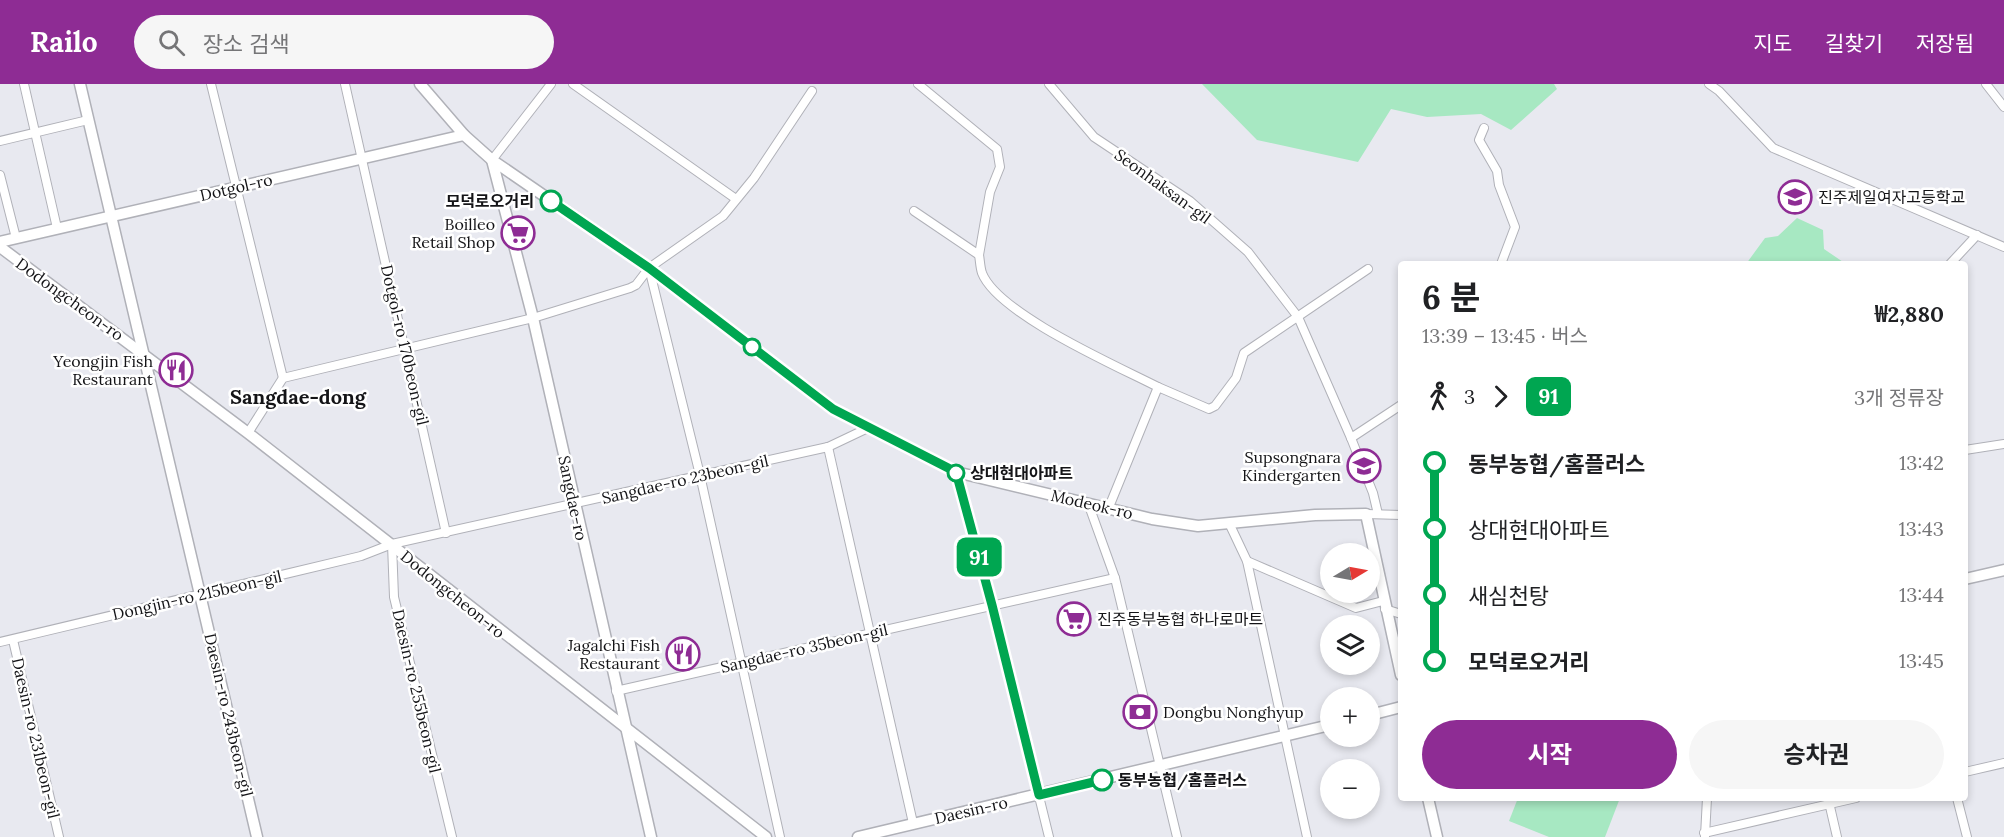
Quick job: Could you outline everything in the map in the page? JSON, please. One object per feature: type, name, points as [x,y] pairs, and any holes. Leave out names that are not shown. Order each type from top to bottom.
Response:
[{"type":"street","points":[[24,84],[57,228]]},
{"type":"street","points":[[80,84],[141,351]]},
{"type":"street","points":[[211,84],[283,378]]},
{"type":"street","points":[[345,84],[362,158]]},
{"type":"street","name":"Modeok-ro","points":[[420,84],[464,135],[492,160],[649,268],[833,409],[956,472],[1152,519],[1198,526],[1315,515],[1366,514]]},
{"type":"street","points":[[492,160],[551,84]]},
{"type":"street","points":[[573,84],[736,198]]},
{"type":"street","points":[[918,84],[997,149],[1000,167],[990,192],[979,255],[982,274],[1000,297],[1044,327],[1199,407],[1209,409],[1215,406],[1236,378],[1244,353],[1368,269]]},
{"type":"street","name":"Seonhaksan-gil","points":[[1049,84],[1094,137],[1190,201],[1248,252],[1298,317],[1351,438],[1373,493],[1378,514]]},
{"type":"street","points":[[1709,84],[1719,91],[1773,148],[2004,247]]},
{"type":"street","points":[[1986,84],[2004,107]]},
{"type":"street","points":[[248,433],[283,378],[533,318],[636,285],[649,268],[723,216],[754,178],[812,91]]},
{"type":"street","points":[[0,141],[88,120]]},
{"type":"street","points":[[1484,128],[1479,140],[1497,171],[1499,185],[1515,227],[1502,261]]},
{"type":"street","name":"Dotgol-ro","points":[[0,242],[464,135]]},
{"type":"street","name":"Dotgol-ro 170beon-gil","points":[[362,158],[446,532]]},
{"type":"street","name":"Sangdae-ro","points":[[492,160],[533,318],[651,837]]},
{"type":"street","points":[[0,175],[16,238]]},
{"type":"street","points":[[914,211],[979,255]]},
{"type":"street","points":[[1953,261],[1977,235]]},
{"type":"street","name":"Dodongcheon-ro","points":[[0,247],[248,433],[766,837]]},
{"type":"street","points":[[649,268],[700,475],[780,837]]},
{"type":"street","name":"Dodongcheon-ro","points":[[141,351],[201,593]]},
{"type":"street","points":[[1109,507],[1158,387]]},
{"type":"street","points":[[1351,438],[1398,407]]},
{"type":"street","name":"Sangdae-ro 23beon-gil","points":[[392,544],[828,447],[868,428]]},
{"type":"street","points":[[1968,450],[2004,444]]},
{"type":"street","points":[[828,447],[868,633],[913,824]]},
{"type":"street","points":[[956,472],[992,605],[1049,837]]},
{"type":"street","points":[[1088,503],[1114,578],[1177,837]]},
{"type":"street","points":[[1398,515],[1366,514],[1398,663]]},
{"type":"street","points":[[1229,523],[1247,561],[1307,837]]},
{"type":"street","name":"Dongjin-ro 215beon-gil","points":[[0,642],[361,556],[392,544]]},
{"type":"street","name":"Daesin-ro 255beon-gil","points":[[392,544],[394,597],[452,837]]},
{"type":"street","points":[[1247,561],[1356,608],[1384,605],[1398,612]]},
{"type":"street","points":[[1968,578],[2004,570]]},
{"type":"street","name":"Sangdae-ro 35beon-gil","points":[[616,691],[1114,578]]},
{"type":"street","name":"Daesin-ro 243beon-gil","points":[[201,593],[257,837]]},
{"type":"street","name":"Daesin-ro 231beon-gil","points":[[13,640],[59,837]]},
{"type":"street","points":[[1380,712],[1398,708]]},
{"type":"street","name":"Daesin-ro","points":[[858,837],[1320,727]]},
{"type":"street","points":[[1968,771],[2004,763]]},
{"type":"street","points":[[1429,801],[1437,837]]},
{"type":"street","points":[[1707,801],[1704,835],[1828,801],[1837,837]]},
{"type":"street","points":[[1958,801],[1967,837]]},
{"type":"green space","points":[[1202,84],[1554,84],[1557,89],[1511,130],[1481,114],[1427,117],[1391,109],[1358,162],[1257,140]]},
{"type":"green space","points":[[1797,218],[1823,230],[1824,249],[1842,261],[1748,261],[1765,238],[1778,236]]},
{"type":"green space","points":[[1517,801],[1619,801],[1605,837],[1549,837],[1509,821]]},
{"type":"bus line","name":"91","points":[[551,201],[649,268],[833,409],[956,472],[1039,795],[1102,780]]},
{"type":"place","name":"진주제일여자고등학교","points":[[1795,197]]},
{"type":"place","name":"모덕로오거리","points":[[551,201]]},
{"type":"place","name":"Boilleo Retail Shop","points":[[518,233]]},
{"type":"place","name":"Yeongjin Fish Restaurant","points":[[176,370]]},
{"type":"place","name":"Supsongnara Kindergarten","points":[[1364,466]]},
{"type":"place","name":"상대현대아파트","points":[[956,473]]},
{"type":"place","name":"진주동부농협 하나로마트","points":[[1074,619]]},
{"type":"place","name":"Jagalchi Fish Restaurant","points":[[683,654]]},
{"type":"place","name":"Dongbu Nonghyup","points":[[1140,712]]},
{"type":"place","name":"동부농협/홈플러스","points":[[1102,780]]},
{"type":"district","name":"Sangdae-dong","points":[[298,396]]}]
